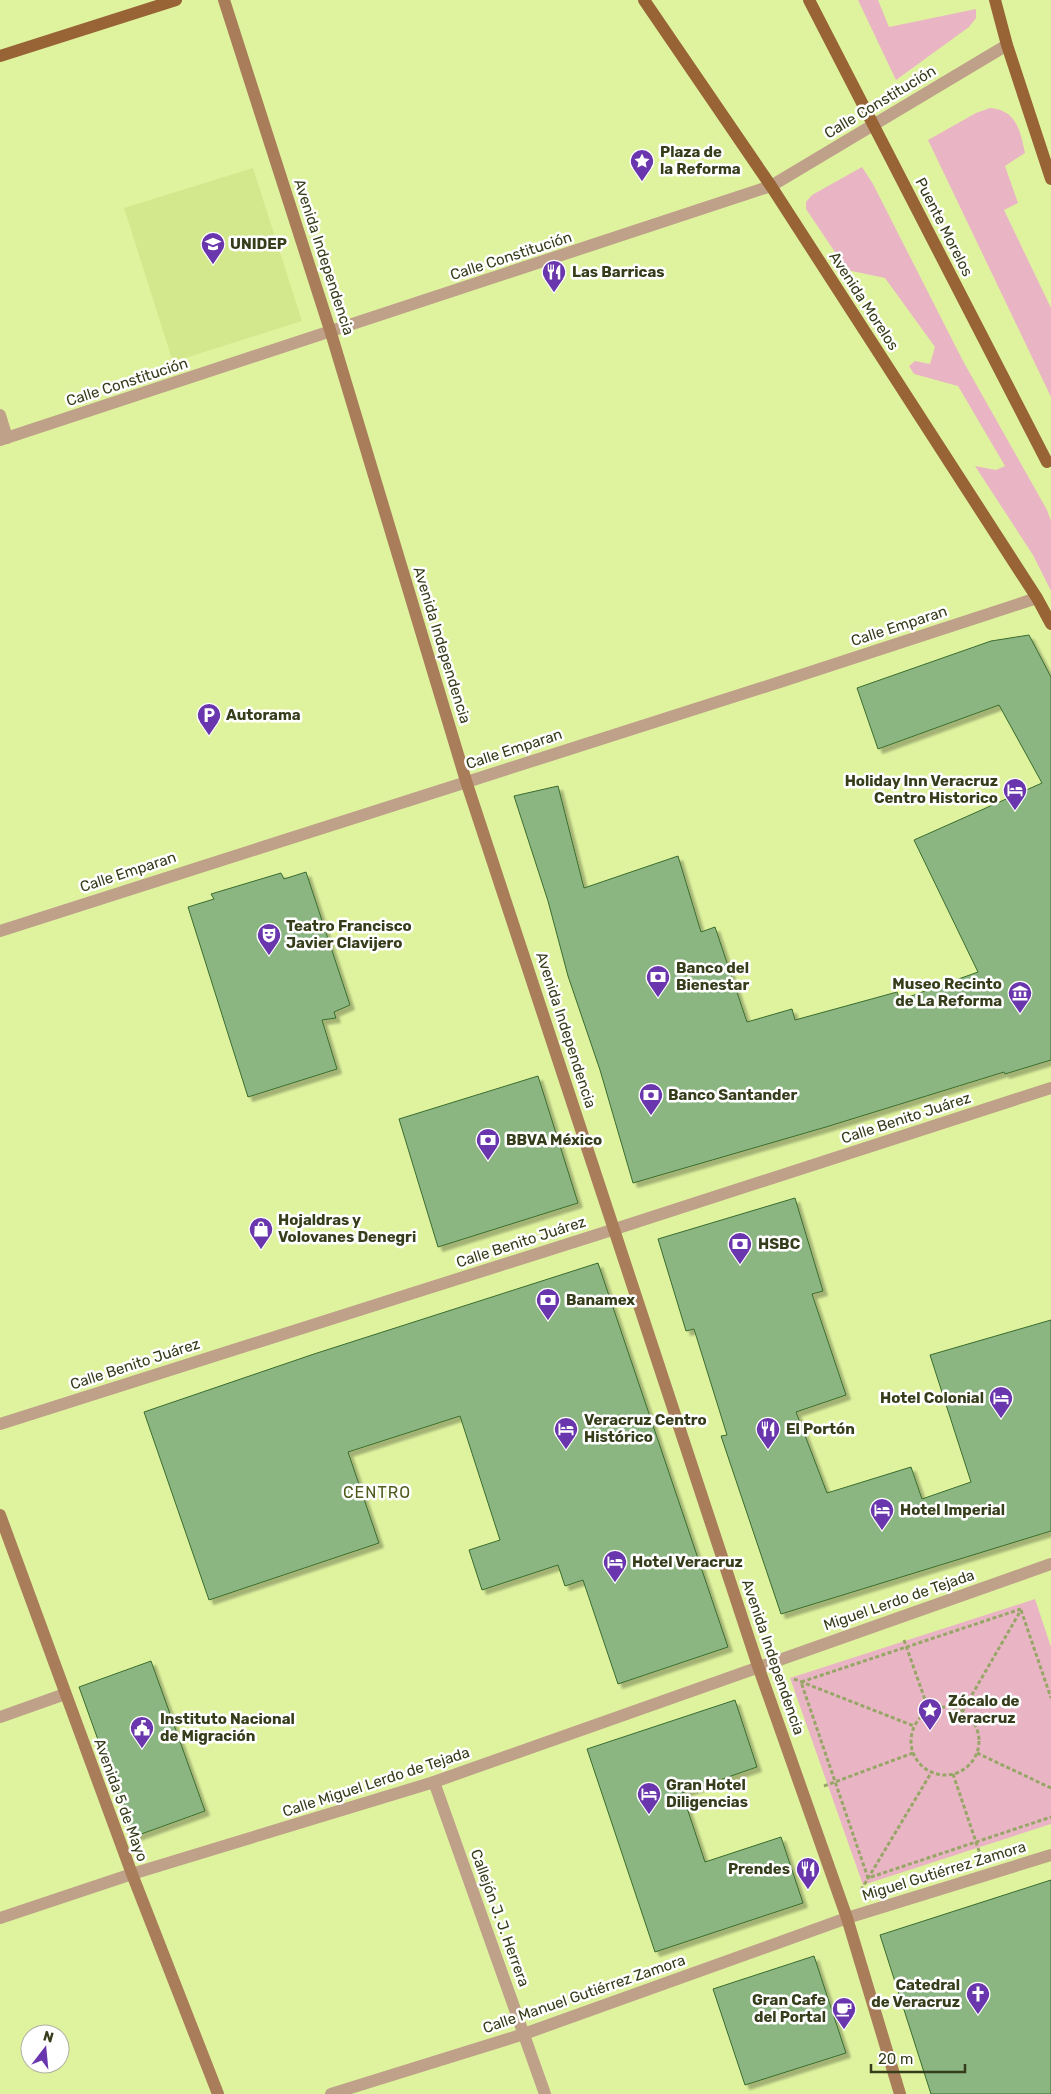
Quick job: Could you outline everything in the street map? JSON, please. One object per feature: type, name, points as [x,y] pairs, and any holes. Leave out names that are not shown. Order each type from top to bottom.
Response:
[{"type":"main road","points":[[0,56],[176,0]]},
{"type":"main road","name":"Avenida Morelos","points":[[644,0],[771,186],[1051,624]]},
{"type":"main road","name":"Puente Morelos","points":[[809,0],[1049,466]]},
{"type":"main road","points":[[995,0],[1007,45],[1051,179]]},
{"type":"street","name":"Avenida Independencia","points":[[224,0],[331,333],[466,781],[758,1666],[846,1918],[900,2094]]},
{"type":"street","name":"Calle Constitución","points":[[4,439],[331,333],[771,186],[1007,45]]},
{"type":"street","points":[[0,415],[4,439]]},
{"type":"street","name":"Calle Emparan","points":[[0,930],[793,678],[1036,598]]},
{"type":"street","name":"Calle Benito Juárez","points":[[0,1424],[615,1229],[1051,1088]]},
{"type":"street","name":"Avenida 5 de Mayo","points":[[0,1515],[132,1874],[218,2094]]},
{"type":"street","name":"Miguel Lerdo de Tejada","points":[[758,1666],[1051,1564]]},
{"type":"street","name":"Calle Miguel Lerdo de Tejada","points":[[0,1918],[132,1874],[434,1782],[758,1666]]},
{"type":"street","points":[[0,1717],[65,1694]]},
{"type":"street","name":"Callejón J. J. Herrera","points":[[434,1782],[545,2094]]},
{"type":"street","name":"Miguel Gutiérrez Zamora","points":[[846,1918],[1051,1855]]},
{"type":"street","name":"Calle Manuel Gutiérrez Zamora","points":[[331,2094],[524,2034],[846,1918]]},
{"type":"path","points":[[802,1682],[1021,1609]]},
{"type":"path","points":[[1021,1609],[1051,1698]]},
{"type":"path","points":[[962,1712],[1021,1609]]},
{"type":"path","points":[[896,1618],[929,1711]]},
{"type":"path","points":[[758,1666],[914,1726]]},
{"type":"path","points":[[802,1682],[868,1878]]},
{"type":"path","points":[[940,1708],[952,1708],[962,1712],[971,1720],[977,1730],[979,1742],[977,1753],[963,1770],[953,1774],[942,1775],[931,1772],[917,1761],[913,1753],[911,1735],[914,1726],[929,1711],[940,1708]]},
{"type":"path","points":[[803,1794],[913,1753]]},
{"type":"path","points":[[977,1753],[1051,1788]]},
{"type":"path","points":[[846,1918],[931,1772]]},
{"type":"path","points":[[953,1774],[987,1875]]},
{"type":"path","points":[[868,1878],[1051,1817]]},
{"type":"shaded area","points":[[858,0],[878,0],[889,27],[976,9],[976,18],[969,27],[896,80]]},
{"type":"shaded area","points":[[990,108],[999,110],[1012,117],[1019,130],[1025,153],[1005,166],[1018,203],[1004,210],[1051,308],[1051,397],[928,140],[976,113]]},
{"type":"shaded area","points":[[862,167],[873,184],[963,361],[1047,510],[1051,521],[1051,591],[1033,555],[975,466],[996,470],[1005,466],[958,386],[914,374],[909,366],[915,361],[930,364],[935,347],[885,278],[847,270],[806,209],[806,202],[812,195]]},
{"type":"shaded area","name":"UNIDEP","points":[[253,168],[302,321],[173,362],[124,208]]},
{"type":"shaded area","name":"Zócalo de Veracruz","points":[[1035,1599],[1051,1647],[1051,1824],[863,1885],[790,1678]]},
{"type":"building","points":[[1029,635],[1051,677],[1051,1060],[1005,1074],[1004,1072],[826,1127],[633,1183],[600,1070],[568,976],[548,901],[514,796],[558,786],[584,888],[678,856],[701,932],[715,927],[747,1022],[792,1009],[795,1020],[897,992],[900,1000],[978,972],[914,840],[1042,783],[999,705],[878,749],[857,688],[991,641]]},
{"type":"building","name":"Teatro Francisco Javier Clavijero","points":[[306,872],[350,1005],[334,1012],[336,1018],[322,1020],[337,1069],[248,1097],[188,907],[214,899],[211,894],[281,873],[284,879]]},
{"type":"building","name":"BBVA México","points":[[538,1076],[578,1203],[438,1247],[399,1119]]},
{"type":"building","points":[[795,1198],[823,1291],[812,1294],[846,1395],[796,1412],[827,1493],[911,1467],[922,1499],[971,1482],[930,1355],[1051,1320],[1051,1531],[781,1614],[721,1436],[727,1435],[694,1329],[686,1331],[658,1239]]},
{"type":"building","points":[[598,1263],[728,1647],[618,1684],[583,1580],[565,1586],[558,1565],[482,1590],[469,1550],[500,1540],[460,1416],[348,1452],[379,1543],[209,1600],[144,1412],[314,1354]]},
{"type":"building","name":"Instituto Nacional de Migración","points":[[151,1661],[205,1811],[133,1837],[79,1687]]},
{"type":"building","name":"Gran Hotel Diligencias","points":[[735,1700],[757,1767],[682,1793],[705,1862],[781,1837],[803,1903],[655,1952],[587,1749]]},
{"type":"building","name":"Catedral de Veracruz","points":[[1051,1880],[1051,2094],[931,2094],[880,1935]]},
{"type":"building","points":[[814,1956],[846,2053],[745,2085],[713,1989]]},
{"type":"place","name":"Plaza de la Reforma","points":[[642,182]]},
{"type":"place","name":"UNIDEP","points":[[213,265]]},
{"type":"place","name":"Las Barricas","points":[[554,293]]},
{"type":"place","name":"Autorama","points":[[209,736]]},
{"type":"place","name":"Holiday Inn Veracruz Centro Historico","points":[[1015,811]]},
{"type":"place","name":"Teatro Francisco Javier Clavijero","points":[[269,956]]},
{"type":"place","name":"Banco del Bienestar","points":[[658,998]]},
{"type":"place","name":"Museo Recinto de La Reforma","points":[[1020,1014]]},
{"type":"place","name":"Banco Santander","points":[[651,1116]]},
{"type":"place","name":"BBVA México","points":[[488,1161]]},
{"type":"place","name":"Hojaldras y Volovanes Denegri","points":[[261,1250]]},
{"type":"place","name":"HSBC","points":[[740,1265]]},
{"type":"place","name":"Banamex","points":[[548,1321]]},
{"type":"place","name":"Hotel Colonial","points":[[1001,1419]]},
{"type":"place","name":"Veracruz Centro Histórico","points":[[566,1450]]},
{"type":"place","name":"El Portón","points":[[768,1450]]},
{"type":"place","name":"Hotel Imperial","points":[[882,1531]]},
{"type":"place","name":"Hotel Veracruz","points":[[615,1583]]},
{"type":"place","name":"Zócalo de Veracruz","points":[[930,1731]]},
{"type":"place","name":"Instituto Nacional de Migración","points":[[142,1749]]},
{"type":"place","name":"Gran Hotel Diligencias","points":[[649,1815]]},
{"type":"place","name":"Prendes","points":[[808,1890]]},
{"type":"place","name":"Catedral de Veracruz","points":[[978,2015]]},
{"type":"place","name":"Gran Cafe del Portal","points":[[844,2030]]},
{"type":"district","name":"CENTRO","points":[[377,1492]]}]
